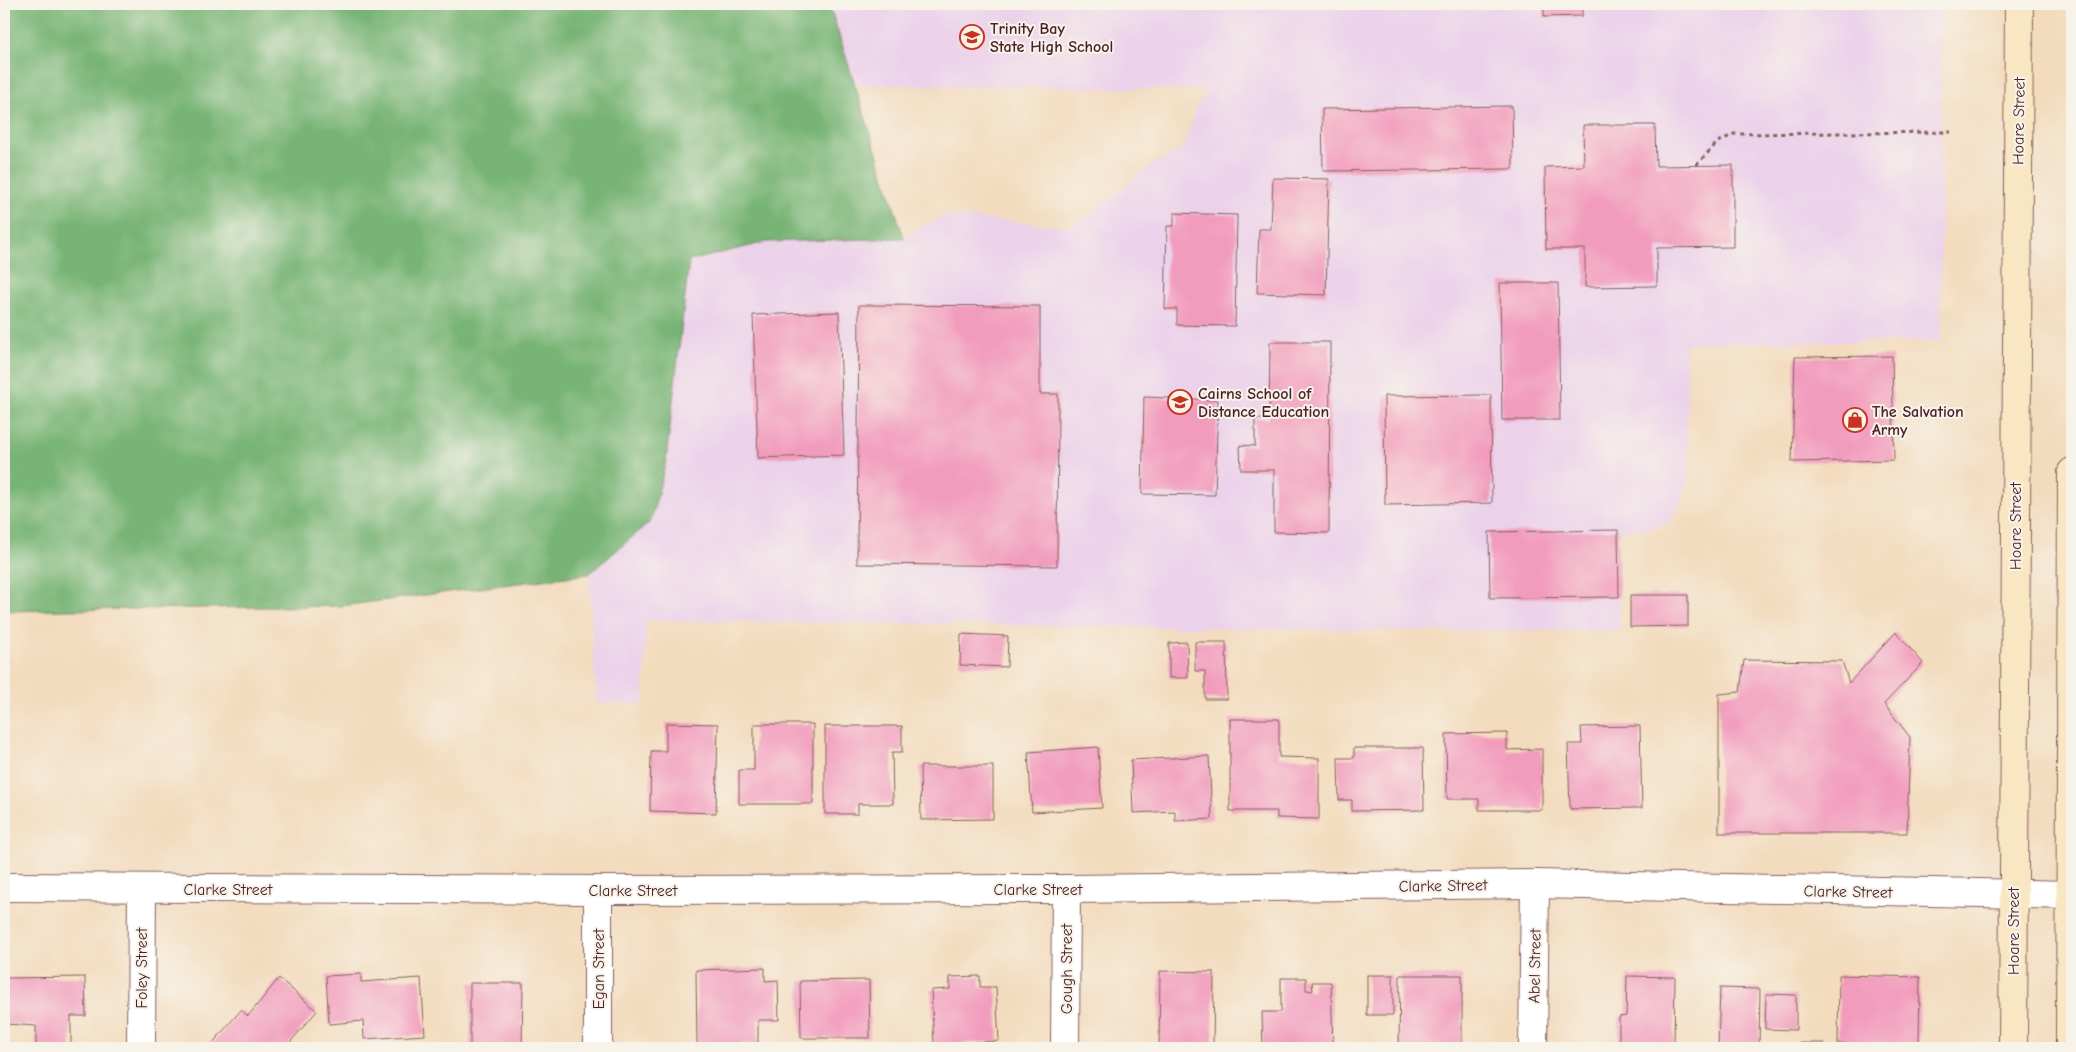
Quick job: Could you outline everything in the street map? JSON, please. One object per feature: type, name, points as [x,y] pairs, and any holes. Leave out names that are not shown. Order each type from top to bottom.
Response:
[{"type":"main road","name":"Hoare Street","points":[[2012,1048],[2019,4]]},
{"type":"main road","points":[[2070,1048],[2072,472]]},
{"type":"street","name":"Clarke Street","points":[[4,887],[598,890],[1066,889],[1535,884],[2071,895]]},
{"type":"street","name":"Abel Street","points":[[1533,1048],[1535,884]]},
{"type":"street","name":"Foley Street","points":[[141,1048],[142,889]]},
{"type":"street","name":"Gough Street","points":[[1065,1048],[1066,889]]},
{"type":"street","name":"Egan Street","points":[[598,890],[598,1048]]},
{"type":"path","points":[[1696,165],[1718,142],[1734,134],[1951,132]]},
{"type":"shaded area","name":"Cairns School of Distance Education","points":[[4,4],[1941,4],[1941,341],[1686,343],[1688,474],[1680,505],[1669,522],[1650,529],[1618,530],[1620,630],[1442,631],[646,620],[644,704],[596,703],[589,574],[651,521],[666,461],[689,261],[766,242],[904,238],[944,215],[1069,227],[1090,214],[1144,170],[1183,148],[1196,107],[1208,90],[4,71]]},
{"type":"green space","points":[[4,4],[829,4],[904,238],[766,242],[689,261],[666,461],[651,521],[589,574],[341,606],[4,611]]},
{"type":"building","points":[[1544,4],[1582,4],[1582,16],[1544,17]]},
{"type":"building","points":[[1512,106],[1513,169],[1323,171],[1322,109]]},
{"type":"building","points":[[1583,125],[1655,125],[1656,166],[1733,165],[1733,247],[1657,248],[1657,286],[1585,287],[1585,249],[1546,249],[1545,167],[1584,166]]},
{"type":"building","points":[[1273,178],[1329,179],[1326,295],[1257,293],[1259,229],[1271,229]]},
{"type":"building","points":[[1174,213],[1237,215],[1235,326],[1177,325],[1177,309],[1165,309],[1167,226],[1174,226]]},
{"type":"building","points":[[1500,283],[1558,283],[1560,420],[1502,420]]},
{"type":"building","points":[[859,305],[1040,306],[1040,394],[1058,394],[1057,566],[857,564]]},
{"type":"building","points":[[839,312],[844,455],[758,458],[753,315]]},
{"type":"building","points":[[1270,342],[1330,342],[1329,533],[1274,532],[1274,470],[1241,470],[1240,445],[1255,446],[1255,419],[1269,419]]},
{"type":"building","points":[[1892,356],[1894,460],[1792,462],[1795,357]]},
{"type":"building","points":[[1491,395],[1492,503],[1385,505],[1384,396]]},
{"type":"building","points":[[1144,397],[1218,400],[1215,495],[1142,494]]},
{"type":"building","points":[[1618,530],[1619,597],[1490,598],[1489,532]]},
{"type":"building","points":[[1630,595],[1688,595],[1688,626],[1630,627]]},
{"type":"building","points":[[1896,632],[1923,663],[1884,704],[1910,737],[1907,833],[1719,833],[1719,694],[1740,692],[1744,660],[1842,661],[1849,683]]},
{"type":"building","points":[[961,634],[1008,636],[1007,667],[960,665]]},
{"type":"building","points":[[1187,642],[1188,678],[1169,678],[1169,643]]},
{"type":"building","points":[[1195,642],[1226,642],[1227,699],[1205,699],[1205,671],[1195,671]]},
{"type":"building","points":[[1230,719],[1279,719],[1279,757],[1319,758],[1319,819],[1277,818],[1277,811],[1230,811]]},
{"type":"building","points":[[666,723],[718,724],[716,813],[650,811],[651,751],[666,751]]},
{"type":"building","points":[[754,724],[813,724],[813,804],[739,804],[739,770],[754,770]]},
{"type":"building","points":[[825,726],[902,726],[902,752],[892,752],[893,804],[858,804],[858,814],[825,814]]},
{"type":"building","points":[[1640,726],[1642,808],[1570,809],[1568,744],[1582,744],[1581,727]]},
{"type":"building","points":[[1507,733],[1507,750],[1542,749],[1542,810],[1479,810],[1479,799],[1447,799],[1446,734]]},
{"type":"building","points":[[1098,747],[1102,808],[1032,812],[1028,752]]},
{"type":"building","points":[[1354,748],[1423,748],[1424,810],[1352,811],[1352,800],[1339,800],[1338,758],[1354,758]]},
{"type":"building","points":[[1209,756],[1212,819],[1175,821],[1175,811],[1133,813],[1131,760]]},
{"type":"building","points":[[920,766],[993,766],[993,819],[921,820]]},
{"type":"building","points":[[765,968],[765,981],[778,980],[779,1020],[758,1020],[758,1043],[697,1045],[696,970]]},
{"type":"building","points":[[1160,971],[1214,972],[1213,1048],[1159,1048]]},
{"type":"building","points":[[361,974],[361,982],[421,978],[425,1035],[364,1039],[363,1021],[329,1024],[326,976]]},
{"type":"building","points":[[1367,975],[1393,975],[1393,1015],[1367,1015]]},
{"type":"building","points":[[1400,975],[1462,975],[1462,1048],[1399,1048]]},
{"type":"building","points":[[1839,975],[1920,977],[1919,1046],[1838,1044]]},
{"type":"building","points":[[980,976],[980,987],[996,987],[999,1041],[934,1045],[931,990],[950,989],[950,977]]},
{"type":"building","points":[[1627,976],[1675,977],[1674,1048],[1619,1048],[1619,1017],[1626,1016]]},
{"type":"building","points":[[85,977],[86,1016],[71,1016],[71,1048],[36,1048],[36,1026],[4,1024],[4,978]]},
{"type":"building","points":[[279,978],[317,1011],[285,1048],[215,1048],[211,1045],[241,1010],[248,1016]]},
{"type":"building","points":[[1281,978],[1306,978],[1306,990],[1313,991],[1312,982],[1331,982],[1333,1048],[1263,1048],[1262,1012],[1281,1012]]},
{"type":"building","points":[[869,980],[870,1038],[801,1038],[800,981]]},
{"type":"building","points":[[470,983],[523,983],[522,1048],[470,1048]]},
{"type":"building","points":[[1720,988],[1760,989],[1759,1048],[1718,1048]]},
{"type":"building","points":[[1766,994],[1796,995],[1796,1030],[1765,1029]]},
{"type":"building","points":[[1800,1043],[1824,1043],[1824,1048],[1800,1048]]},
{"type":"place","name":"Trinity Bay State High School","points":[[972,37]]},
{"type":"place","name":"Cairns School of Distance Education","points":[[1180,402]]},
{"type":"place","name":"The Salvation Army","points":[[1855,420]]}]
